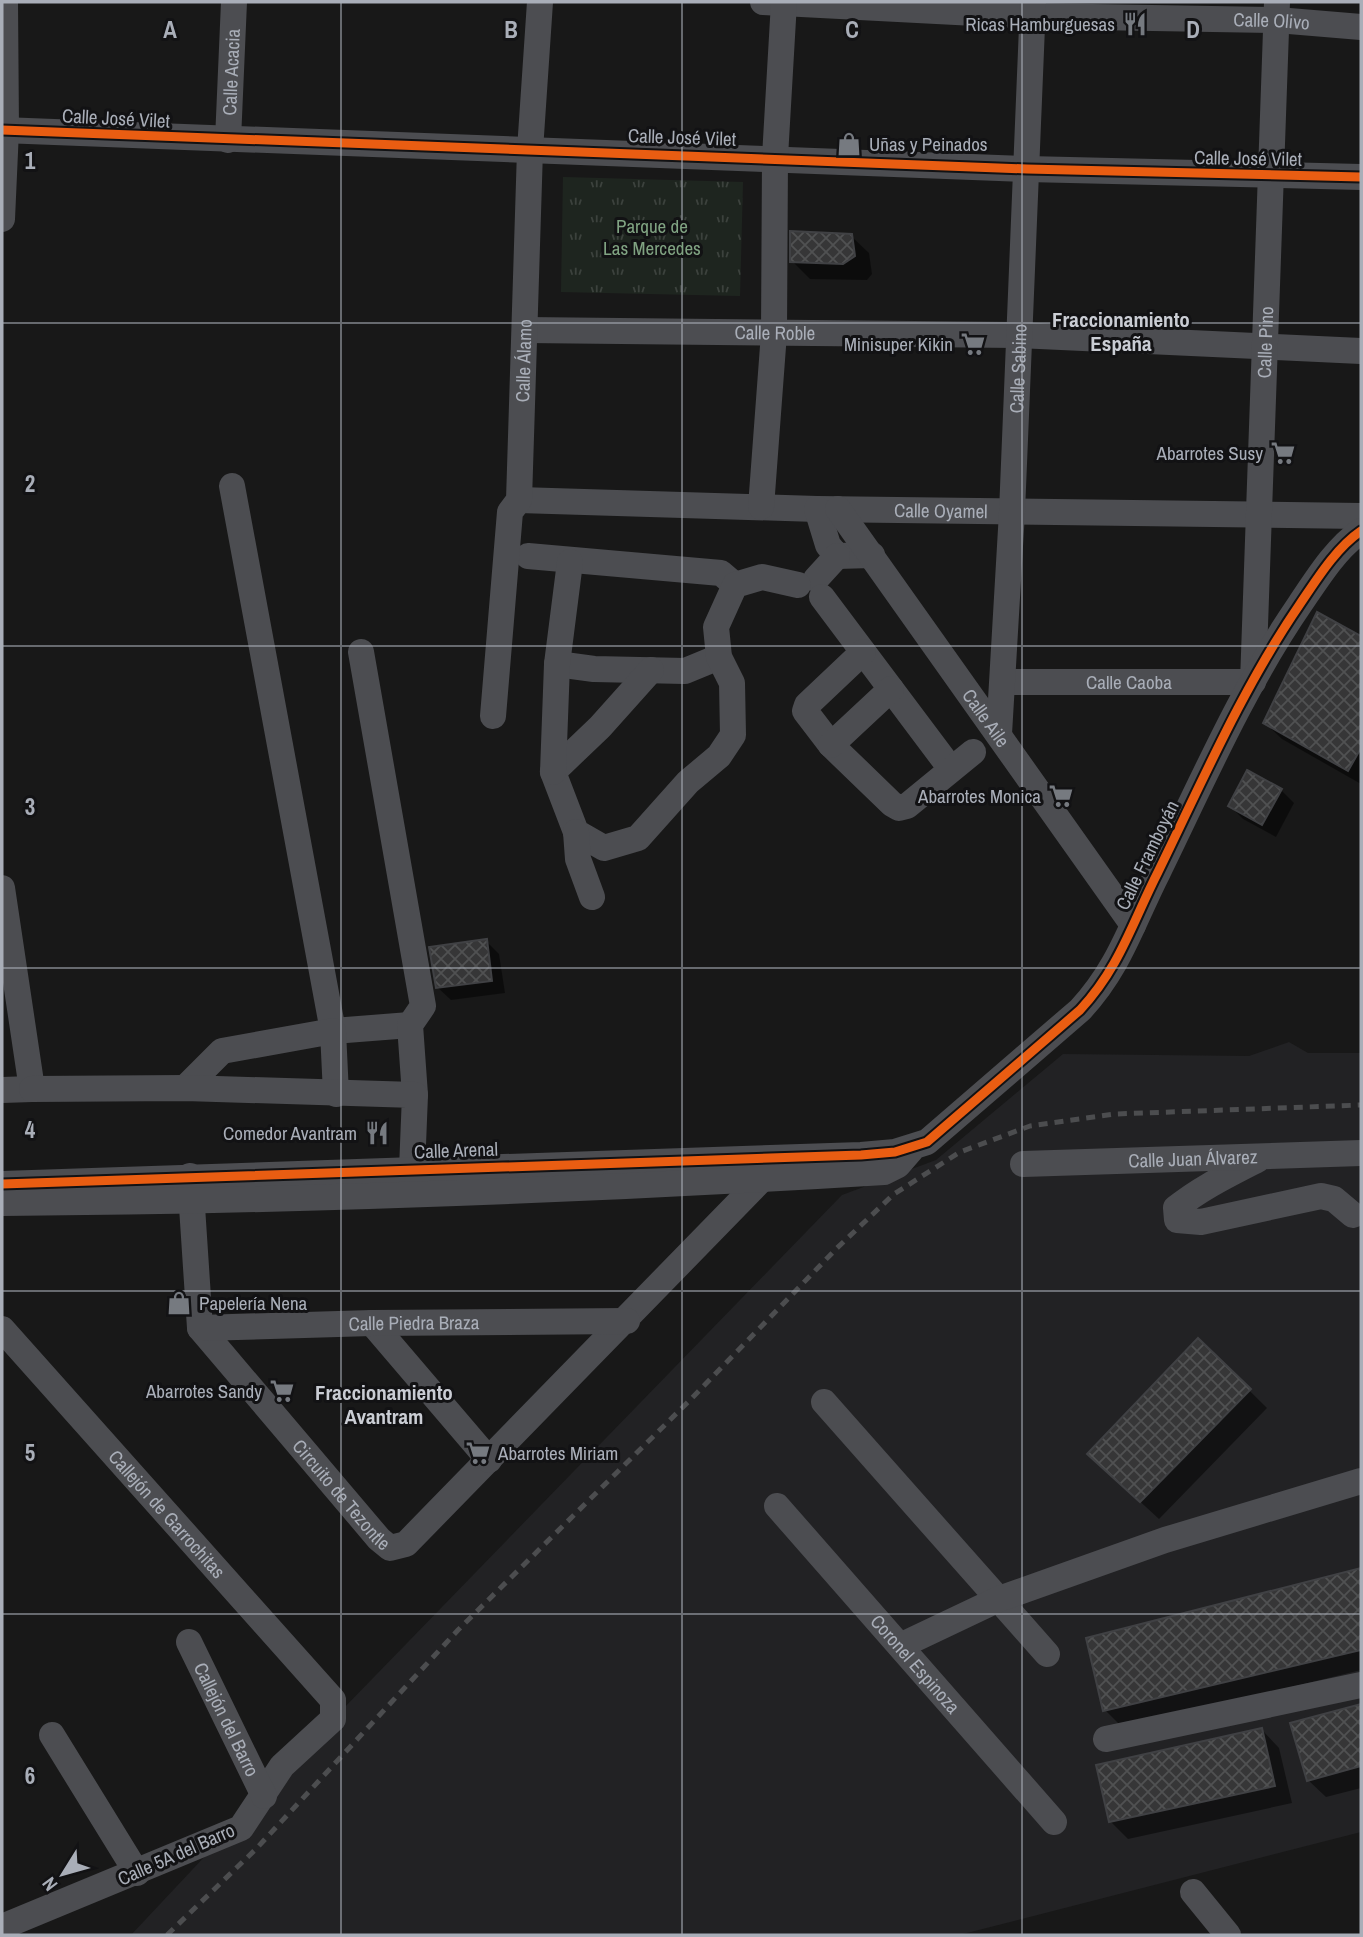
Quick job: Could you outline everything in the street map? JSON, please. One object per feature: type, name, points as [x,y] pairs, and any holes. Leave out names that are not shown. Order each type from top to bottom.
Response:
[{"type":"street","points":[[2,219],[5,2]]},
{"type":"street","name":"Calle Acacia","points":[[228,140],[234,2]]},
{"type":"street","name":"Calle Álamo","points":[[493,716],[510,512],[519,500],[530,150],[540,2]]},
{"type":"street","points":[[761,507],[774,333],[777,2]]},
{"type":"street","name":"Calle Olivo","points":[[777,2],[1033,9],[1277,11],[1361,27]]},
{"type":"street","name":"Calle Sabino","points":[[999,734],[1012,512],[1033,9]]},
{"type":"street","name":"Calle Pino","points":[[1254,682],[1277,11]]},
{"type":"street","name":"Calle José Vilet","points":[[4,130],[228,140],[775,157],[1027,169],[1361,177]]},
{"type":"street","name":"Calle Roble","points":[[525,330],[1018,335],[1265,344],[1361,351]]},
{"type":"street","points":[[232,486],[333,1031],[336,1094]]},
{"type":"street","name":"Calle Oyamel","points":[[519,500],[828,509],[1361,516]]},
{"type":"street","points":[[828,509],[828,545],[837,556]]},
{"type":"street","name":"Calle Aile","points":[[828,509],[872,555],[1133,925]]},
{"type":"street","name":"Calle Framboyán","points":[[912,1149],[942,1130],[1080,1010],[1116,965],[1133,925],[1278,636],[1334,558],[1361,531]]},
{"type":"street","points":[[812,587],[837,556],[872,555]]},
{"type":"street","points":[[528,556],[570,562],[721,573],[735,585]]},
{"type":"street","points":[[570,562],[557,664],[553,772],[576,832],[578,859],[592,897]]},
{"type":"street","points":[[576,832],[604,848],[638,838],[688,782],[719,756],[733,735],[732,683],[719,657],[716,628],[735,585],[762,577],[812,587],[951,769]]},
{"type":"street","points":[[361,652],[423,1006],[410,1025],[415,1094],[412,1169]]},
{"type":"street","points":[[863,652],[807,705],[805,711],[831,745],[899,808],[907,806],[973,752]]},
{"type":"street","points":[[557,664],[594,669],[685,671],[719,657]]},
{"type":"street","points":[[553,772],[600,727],[651,670]]},
{"type":"street","name":"Calle Caoba","points":[[1003,682],[1254,682]]},
{"type":"street","points":[[831,745],[891,689]]},
{"type":"street","points":[[2,888],[32,1088]]},
{"type":"street","points":[[185,1088],[222,1051],[333,1031],[410,1025]]},
{"type":"street","points":[[2,1090],[185,1088],[415,1094]]},
{"type":"street","name":"Calle Arenal","points":[[2,1203],[412,1169],[861,1154],[912,1149]]},
{"type":"street","name":"Calle Arenal","points":[[2,1184],[192,1189],[762,1180],[884,1172],[898,1166],[912,1149]]},
{"type":"street","name":"Calle Juan Álvarez","points":[[1023,1164],[1361,1153]]},
{"type":"street","points":[[1262,1157],[1203,1188],[1176,1208],[1178,1220],[1200,1222],[1321,1196],[1334,1199],[1353,1215]]},
{"type":"street","name":"Circuito de Tezontle","points":[[200,1328],[379,1539],[390,1548],[406,1544],[762,1180]]},
{"type":"street","points":[[192,1189],[200,1328]]},
{"type":"street","name":"Calle Piedra Braza","points":[[200,1328],[372,1323],[627,1321]]},
{"type":"street","points":[[372,1323],[489,1460]]},
{"type":"street","name":"Callejón de Garrochitas","points":[[2,1329],[333,1700]]},
{"type":"street","points":[[824,1402],[1047,1654]]},
{"type":"street","points":[[900,1646],[999,1600],[1165,1540],[1361,1481]]},
{"type":"street","name":"Coronel Espinoza","points":[[778,1506],[1054,1822]]},
{"type":"street","name":"Callejón del Barro","points":[[190,1642],[264,1796]]},
{"type":"street","points":[[1106,1739],[1361,1685]]},
{"type":"street","name":"Calle 5A del Barro","points":[[2,1927],[241,1828],[282,1766],[332,1719],[333,1700]]},
{"type":"street","points":[[52,1735],[137,1873]]},
{"type":"street","points":[[1193,1892],[1228,1935]]},
{"type":"shaded area","points":[[1289,1042],[1308,1053],[1361,1053],[1361,1832],[959,1935],[131,1935],[341,1711],[842,1195],[936,1160],[1063,1054],[1249,1056]]},
{"type":"green space","name":"Parque de Las Mercedes","points":[[563,177],[743,182],[740,296],[561,292]]},
{"type":"building","points":[[790,231],[852,234],[855,256],[843,264],[790,262]]},
{"type":"building","points":[[1317,612],[1361,636],[1361,748],[1348,771],[1263,723]]},
{"type":"building","points":[[1247,770],[1282,789],[1262,825],[1228,806]]},
{"type":"building","points":[[487,939],[492,981],[436,988],[429,947]]},
{"type":"building","points":[[1198,1338],[1251,1389],[1140,1502],[1087,1454]]},
{"type":"building","points":[[1361,1568],[1361,1650],[1103,1711],[1086,1638]]},
{"type":"building","points":[[1361,1704],[1361,1766],[1307,1781],[1290,1723]]},
{"type":"building","points":[[1262,1728],[1275,1786],[1109,1822],[1096,1765]]},
{"type":"railway","points":[[167,1935],[256,1849],[458,1630],[690,1400],[837,1248],[894,1194],[960,1152],[1030,1126],[1115,1114],[1361,1105]]},
{"type":"cycle path","points":[[2,130],[1027,169],[1361,177]]},
{"type":"cycle path","points":[[2,1184],[861,1155],[895,1152],[927,1142],[1080,1010],[1094,994],[1124,944],[1224,735],[1260,668],[1320,574],[1343,546],[1361,531]]},
{"type":"place","name":"Ricas Hamburguesas","points":[[1135,24]]},
{"type":"place","name":"Uñas y Peinados","points":[[849,144]]},
{"type":"place","name":"Minisuper Kikin","points":[[973,344]]},
{"type":"place","name":"Abarrotes Susy","points":[[1283,453]]},
{"type":"place","name":"Abarrotes Monica","points":[[1061,796]]},
{"type":"place","name":"Comedor Avantram","points":[[377,1133]]},
{"type":"place","name":"Papelería Nena","points":[[179,1303]]},
{"type":"place","name":"Abarrotes Sandy","points":[[282,1391]]},
{"type":"place","name":"Abarrotes Miriam","points":[[478,1453]]},
{"type":"district","name":"Fraccionamiento España","points":[[1121,332]]},
{"type":"district","name":"Fraccionamiento Avantram","points":[[384,1405]]}]
